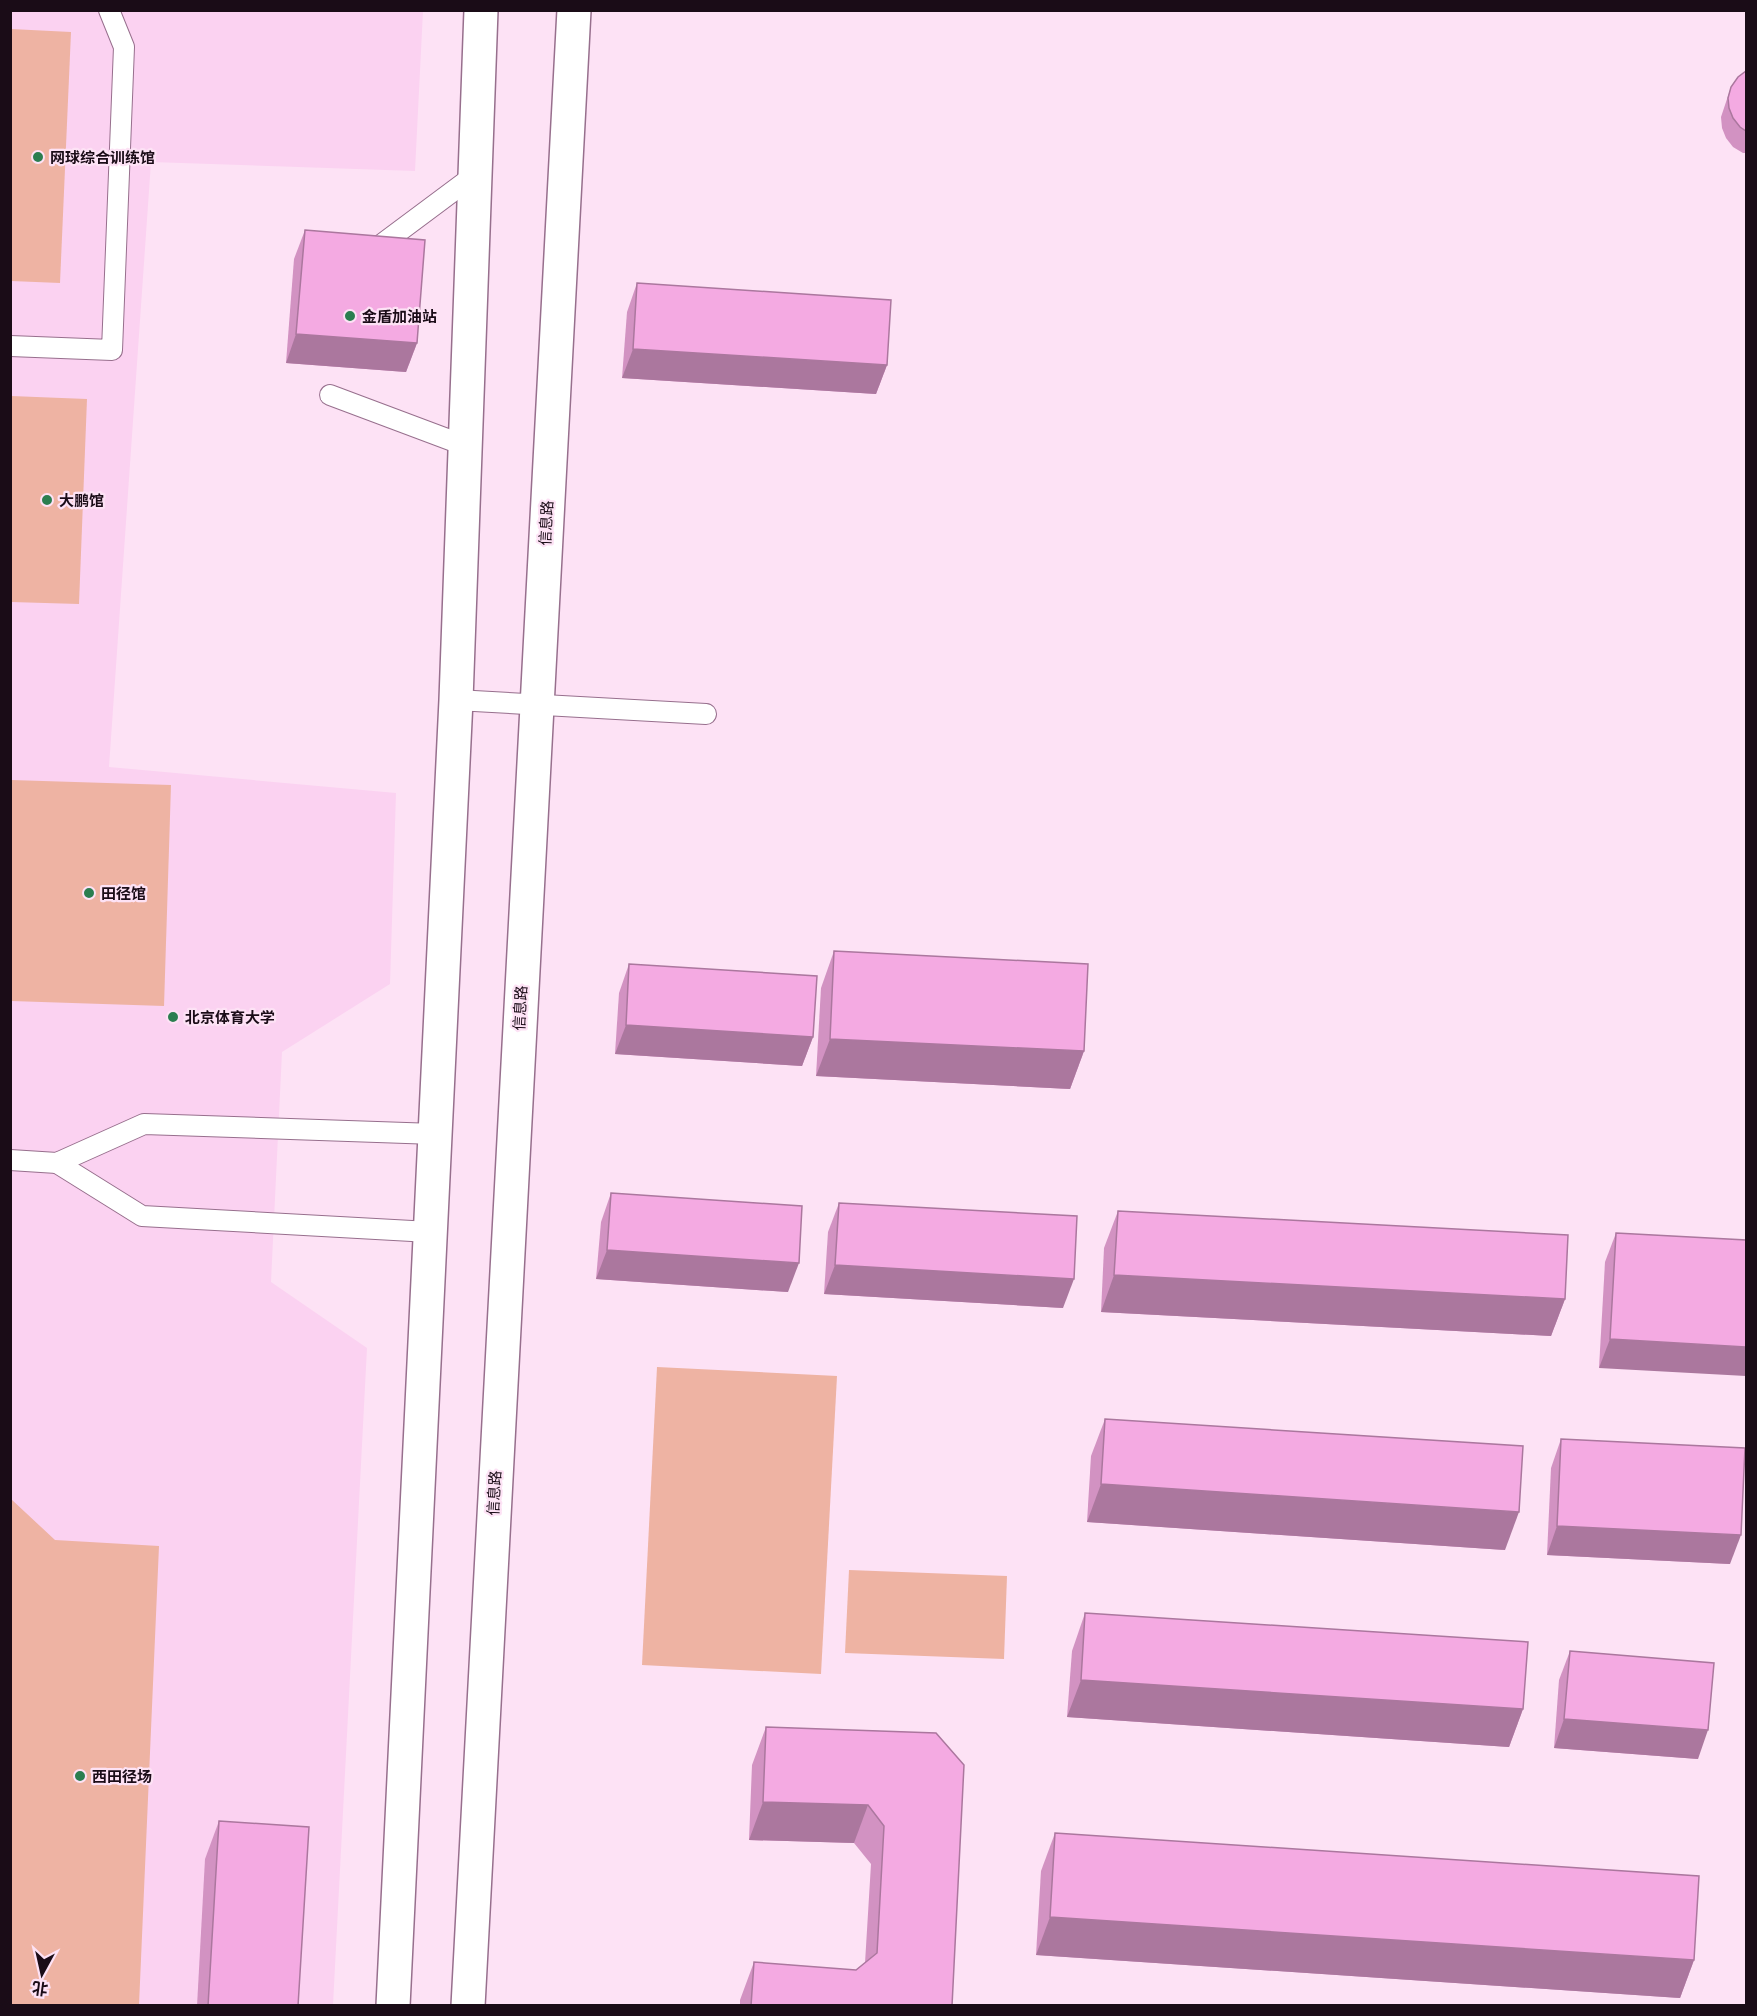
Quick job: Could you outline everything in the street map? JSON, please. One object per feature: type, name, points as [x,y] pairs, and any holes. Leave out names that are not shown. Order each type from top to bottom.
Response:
[{"type":"main road","points":[[393,2006],[456,700],[481,10]]},
{"type":"main road","name":"信息路","points":[[468,2006],[574,10]]},
{"type":"lane","points":[[10,346],[112,350],[123,47],[108,10]]},
{"type":"lane","points":[[354,266],[476,174]]},
{"type":"lane","points":[[330,395],[466,446]]},
{"type":"lane","points":[[456,700],[706,714]]},
{"type":"lane","points":[[10,1160],[57,1162],[144,1124],[435,1134]]},
{"type":"lane","points":[[57,1162],[142,1216],[430,1232]]},
{"type":"shaded area","name":"北京体育大学","points":[[11,11],[423,11],[415,171],[151,162],[109,767],[396,793],[390,984],[282,1052],[271,1282],[367,1348],[333,2005],[11,2006]]},
{"type":"shaded area","name":"网球综合训练馆","points":[[11,29],[71,32],[60,283],[11,281]]},
{"type":"shaded area","name":"大鹏馆","points":[[11,396],[87,399],[79,604],[11,602]]},
{"type":"shaded area","name":"田径馆","points":[[11,780],[171,785],[164,1006],[11,1001]]},
{"type":"shaded area","points":[[657,1367],[837,1376],[821,1674],[642,1665]]},
{"type":"shaded area","name":"西田径场","points":[[11,1499],[55,1540],[159,1546],[139,2005],[11,2005]]},
{"type":"shaded area","points":[[849,1570],[1007,1576],[1004,1659],[845,1653]]},
{"type":"building","points":[[1746,71],[1746,131],[1733,118],[1728,98],[1731,87]]},
{"type":"building","name":"金盾加油站","points":[[305,230],[425,240],[417,343],[296,334]]},
{"type":"building","points":[[637,283],[891,300],[887,365],[633,349]]},
{"type":"building","points":[[834,951],[1088,964],[1084,1051],[830,1039]]},
{"type":"building","points":[[629,964],[817,976],[813,1037],[626,1025]]},
{"type":"building","points":[[611,1193],[802,1206],[799,1263],[607,1250]]},
{"type":"building","points":[[839,1203],[1077,1216],[1074,1279],[835,1265]]},
{"type":"building","points":[[1118,1211],[1568,1235],[1565,1299],[1114,1275]]},
{"type":"building","points":[[1616,1233],[1746,1240],[1746,1347],[1610,1339]]},
{"type":"building","points":[[1105,1419],[1523,1446],[1519,1512],[1101,1484]]},
{"type":"building","points":[[1561,1439],[1745,1448],[1741,1535],[1557,1526]]},
{"type":"building","points":[[1085,1613],[1528,1642],[1523,1709],[1081,1680]]},
{"type":"building","points":[[1570,1651],[1714,1663],[1708,1730],[1564,1719]]},
{"type":"building","points":[[766,1727],[936,1733],[964,1765],[952,2006],[751,2006],[754,1962],[856,1970],[877,1953],[884,1826],[868,1805],[763,1802]]},
{"type":"building","points":[[219,1821],[309,1827],[298,2006],[208,2006]]},
{"type":"building","points":[[1055,1833],[1699,1876],[1694,1960],[1050,1917]]},
{"type":"place","name":"网球综合训练馆","points":[[38,157]]},
{"type":"place","name":"金盾加油站","points":[[350,316]]},
{"type":"place","name":"大鹏馆","points":[[47,500]]},
{"type":"place","name":"田径馆","points":[[89,893]]},
{"type":"place","name":"北京体育大学","points":[[173,1017]]},
{"type":"place","name":"西田径场","points":[[80,1776]]}]
